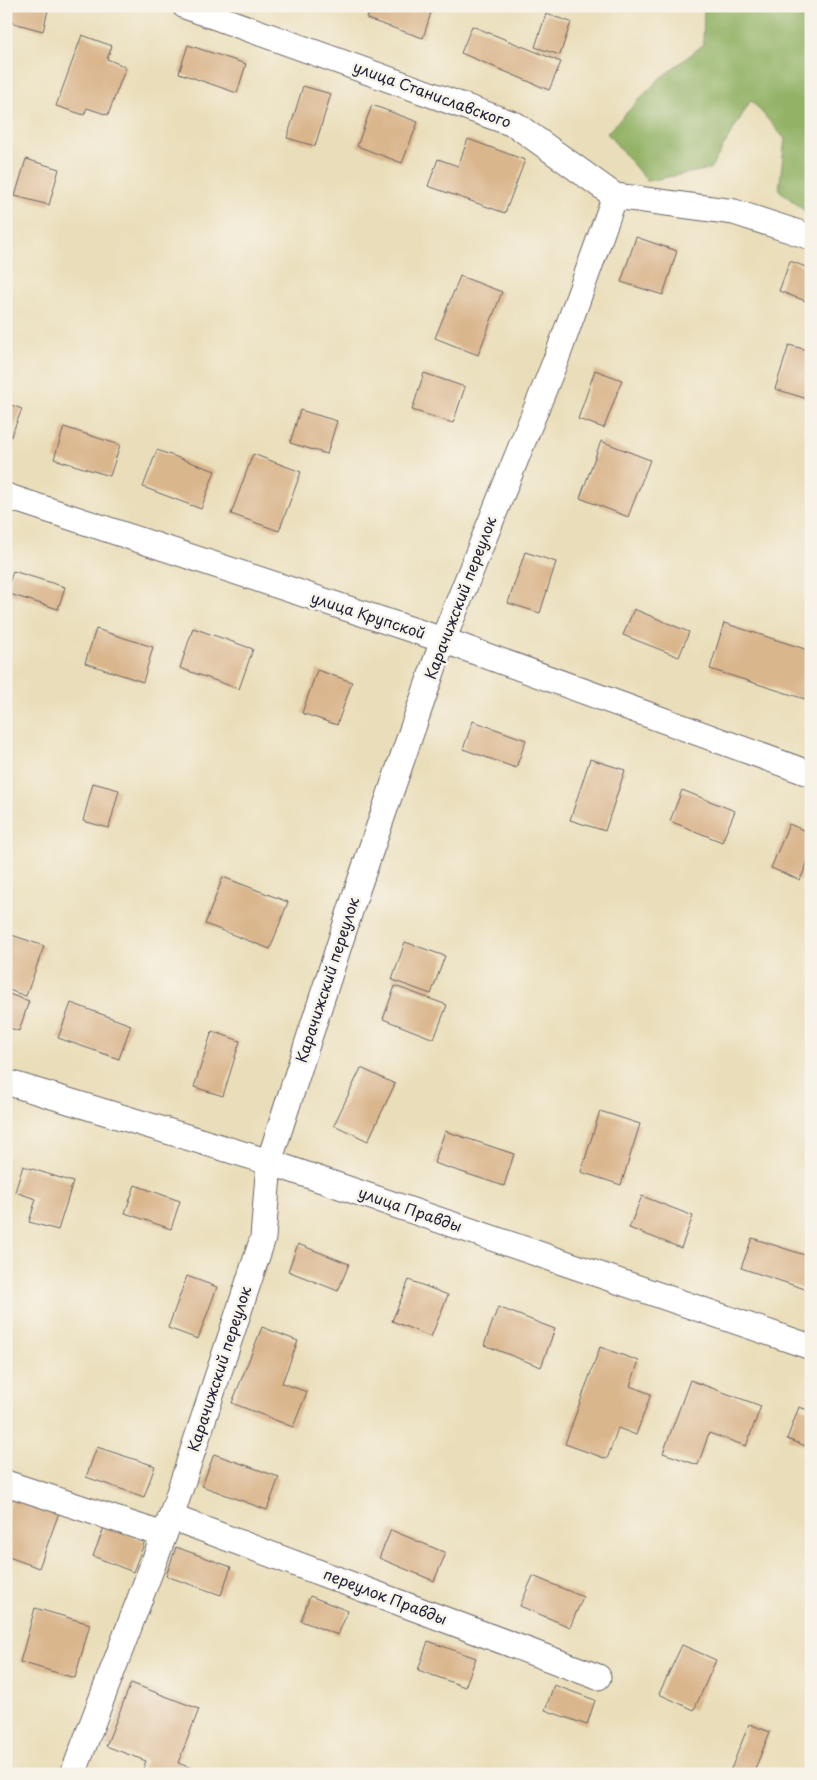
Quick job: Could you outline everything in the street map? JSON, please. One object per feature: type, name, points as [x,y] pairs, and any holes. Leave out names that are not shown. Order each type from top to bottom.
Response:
[{"type":"street","name":"улица Станиславского","points":[[185,6],[516,125],[615,196],[734,212],[811,237]]},
{"type":"street","name":"Карачижский переулок","points":[[73,1774],[168,1526],[263,1238],[270,1162],[356,893],[443,640],[557,357],[615,196]]},
{"type":"street","name":"улица Крупской","points":[[6,496],[443,640],[811,774]]},
{"type":"street","name":"улица Правды","points":[[6,1082],[270,1162],[811,1347]]},
{"type":"street","name":"переулок Правды","points":[[6,1483],[168,1526],[598,1677]]},
{"type":"green space","points":[[704,6],[811,6],[811,216],[779,190],[785,139],[751,100],[710,169],[647,181],[607,133],[659,79],[703,45]]},
{"type":"building","points":[[6,6],[49,6],[43,31],[6,21]]},
{"type":"building","points":[[371,6],[433,6],[423,38],[367,19]]},
{"type":"building","points":[[546,14],[571,22],[560,55],[535,47]]},
{"type":"building","points":[[472,26],[561,62],[549,90],[461,53]]},
{"type":"building","points":[[82,35],[112,46],[107,59],[126,67],[108,115],[87,108],[84,115],[56,106]]},
{"type":"building","points":[[188,45],[246,64],[237,93],[179,73]]},
{"type":"building","points":[[303,86],[331,94],[315,146],[287,138]]},
{"type":"building","points":[[372,105],[418,122],[402,163],[357,146]]},
{"type":"building","points":[[468,139],[525,160],[505,213],[428,186],[438,159],[458,166]]},
{"type":"building","points":[[26,159],[59,169],[49,205],[15,196]]},
{"type":"building","points":[[636,237],[677,251],[663,295],[621,282]]},
{"type":"building","points":[[790,261],[811,269],[811,303],[779,291]]},
{"type":"building","points":[[460,276],[502,292],[478,355],[435,338]]},
{"type":"building","points":[[789,345],[811,351],[811,400],[775,389]]},
{"type":"building","points":[[595,370],[622,380],[604,428],[578,419]]},
{"type":"building","points":[[424,373],[465,387],[453,423],[412,410]]},
{"type":"building","points":[[6,403],[22,409],[10,439],[6,437]]},
{"type":"building","points":[[300,410],[337,421],[327,454],[290,443]]},
{"type":"building","points":[[64,427],[120,445],[110,476],[54,459]]},
{"type":"building","points":[[601,441],[650,460],[628,517],[580,498]]},
{"type":"building","points":[[157,450],[215,471],[201,509],[143,487]]},
{"type":"building","points":[[253,454],[301,472],[279,531],[231,514]]},
{"type":"building","points":[[525,552],[556,562],[540,613],[508,603]]},
{"type":"building","points":[[13,571],[65,587],[58,609],[6,593]]},
{"type":"building","points":[[634,609],[689,632],[679,657],[623,635]]},
{"type":"building","points":[[724,623],[811,651],[811,691],[808,700],[710,669]]},
{"type":"building","points":[[193,628],[253,649],[239,689],[180,668]]},
{"type":"building","points":[[96,629],[153,647],[143,682],[85,663]]},
{"type":"building","points":[[317,670],[352,682],[337,725],[302,713]]},
{"type":"building","points":[[473,721],[526,740],[516,768],[463,749]]},
{"type":"building","points":[[590,759],[625,770],[605,831],[570,820]]},
{"type":"building","points":[[93,783],[119,790],[109,828],[83,821]]},
{"type":"building","points":[[682,790],[735,811],[722,842],[670,821]]},
{"type":"building","points":[[789,824],[811,833],[811,854],[800,880],[771,868]]},
{"type":"building","points":[[223,877],[288,902],[270,949],[205,924]]},
{"type":"building","points":[[6,933],[44,946],[26,996],[6,989]]},
{"type":"building","points":[[405,942],[445,956],[431,994],[392,980]]},
{"type":"building","points":[[395,986],[447,1005],[434,1039],[383,1019]]},
{"type":"building","points":[[6,993],[29,1001],[19,1031],[6,1027]]},
{"type":"building","points":[[71,1003],[131,1025],[119,1059],[58,1038]]},
{"type":"building","points":[[212,1031],[240,1041],[223,1096],[194,1087]]},
{"type":"building","points":[[361,1068],[395,1084],[368,1141],[334,1125]]},
{"type":"building","points":[[600,1111],[640,1124],[621,1185],[581,1172]]},
{"type":"building","points":[[445,1131],[514,1154],[504,1186],[434,1163]]},
{"type":"building","points":[[23,1166],[73,1182],[58,1230],[29,1222],[36,1199],[15,1192]]},
{"type":"building","points":[[135,1185],[180,1201],[171,1229],[125,1213]]},
{"type":"building","points":[[642,1196],[693,1216],[681,1248],[629,1228]]},
{"type":"building","points":[[752,1238],[811,1257],[811,1291],[741,1268]]},
{"type":"building","points":[[298,1244],[349,1264],[338,1291],[288,1271]]},
{"type":"building","points":[[187,1276],[217,1287],[198,1339],[168,1328]]},
{"type":"building","points":[[409,1280],[448,1295],[431,1337],[392,1321]]},
{"type":"building","points":[[498,1307],[555,1329],[541,1367],[484,1345]]},
{"type":"building","points":[[262,1327],[298,1341],[282,1383],[307,1392],[293,1427],[232,1403]]},
{"type":"building","points":[[600,1347],[639,1361],[630,1386],[651,1394],[636,1435],[618,1428],[607,1459],[565,1444]]},
{"type":"building","points":[[690,1380],[761,1406],[746,1446],[709,1433],[698,1465],[663,1453]]},
{"type":"building","points":[[799,1407],[811,1411],[811,1448],[787,1439]]},
{"type":"building","points":[[97,1447],[155,1466],[144,1497],[86,1477]]},
{"type":"building","points":[[214,1454],[279,1477],[267,1510],[202,1486]]},
{"type":"building","points":[[15,1493],[60,1510],[39,1568],[6,1556],[6,1516]]},
{"type":"building","points":[[105,1525],[145,1541],[133,1572],[93,1556]]},
{"type":"building","points":[[391,1530],[446,1553],[434,1581],[379,1558]]},
{"type":"building","points":[[176,1547],[231,1567],[221,1595],[166,1576]]},
{"type":"building","points":[[533,1576],[583,1597],[570,1627],[520,1606]]},
{"type":"building","points":[[310,1596],[348,1611],[338,1635],[301,1621]]},
{"type":"building","points":[[35,1608],[90,1624],[75,1678],[20,1662]]},
{"type":"building","points":[[428,1641],[476,1658],[465,1687],[418,1670]]},
{"type":"building","points":[[682,1645],[716,1660],[694,1710],[659,1694]]},
{"type":"building","points":[[131,1683],[199,1709],[178,1763],[207,1774],[141,1774],[146,1761],[106,1746]]},
{"type":"building","points":[[554,1685],[595,1700],[587,1725],[545,1710]]},
{"type":"building","points":[[749,1724],[770,1732],[753,1774],[729,1774]]}]
